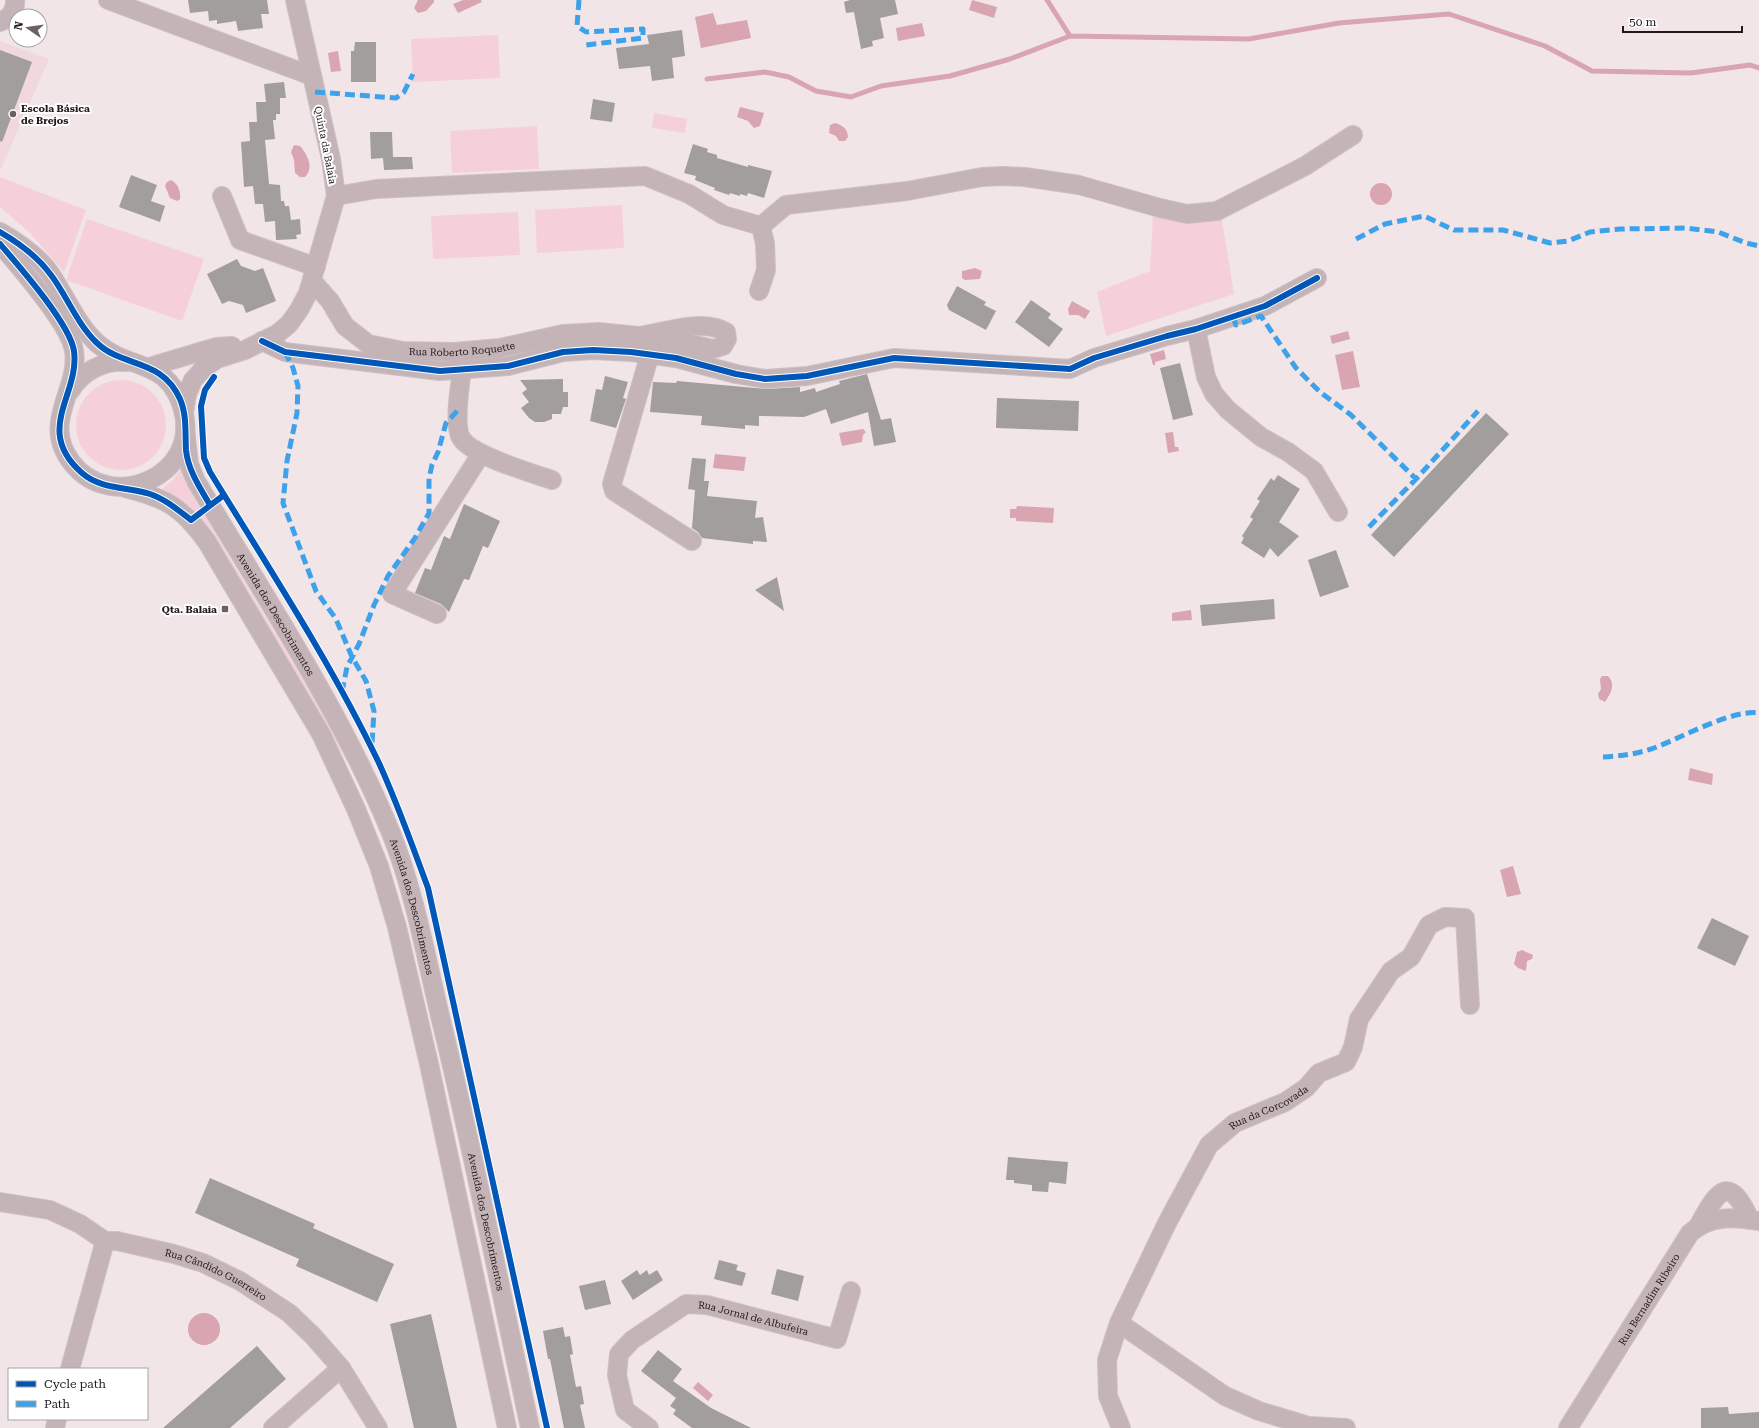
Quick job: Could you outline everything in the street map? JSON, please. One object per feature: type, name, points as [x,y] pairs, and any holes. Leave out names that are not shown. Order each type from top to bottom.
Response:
[{"type":"street","points":[[0,22],[7,19],[13,13],[15,0]]},
{"type":"street","points":[[108,0],[312,76]]},
{"type":"street","name":"Quinta da Balaia","points":[[185,420],[187,394],[193,380],[204,368],[217,359],[245,350],[277,334],[289,324],[308,293],[336,196],[331,159],[295,0]]},
{"type":"street","points":[[761,226],[786,205],[907,192],[982,177],[1003,176],[1025,177],[1079,185],[1160,208],[1187,214],[1217,211],[1305,166],[1353,135]]},
{"type":"street","points":[[336,196],[376,189],[645,176],[689,194],[723,215],[761,226]]},
{"type":"street","points":[[222,196],[240,240],[314,274]]},
{"type":"street","points":[[759,291],[766,270],[765,244],[761,226]]},
{"type":"street","points":[[0,232],[21,244],[51,274],[84,329],[96,343],[108,352],[142,365],[163,376],[172,386],[180,399],[185,420],[181,446],[174,461],[160,475],[146,483],[125,488],[112,487],[96,482],[82,473],[65,452],[60,435],[60,418],[74,366],[74,350],[68,335],[42,295],[0,244]]},
{"type":"street","name":"Rua Roberto Roquette","points":[[314,274],[345,326],[368,344],[403,351],[454,352],[500,348],[563,334],[599,332],[640,336]]},
{"type":"street","points":[[262,341],[284,352],[405,368],[440,371],[508,366],[563,352],[592,350],[650,354],[676,358],[736,374],[765,379],[807,376],[894,358],[1070,369],[1100,356],[1196,329],[1264,306],[1317,278]]},
{"type":"street","points":[[1196,329],[1206,377],[1214,394],[1228,410],[1261,437],[1288,452],[1314,472],[1338,512]]},
{"type":"street","name":"Quinta da Balaia","points":[[142,365],[216,348],[262,341]]},
{"type":"street","points":[[650,354],[612,484],[614,491],[692,541]]},
{"type":"street","points":[[65,398],[75,383],[86,373],[102,364],[118,361],[142,365]]},
{"type":"street","points":[[462,369],[458,422],[460,436],[469,448],[481,454],[552,480]]},
{"type":"street","name":"Avenida dos Descobrimentos","points":[[185,420],[189,464],[196,481],[336,718],[367,778],[392,836],[413,902],[450,1057],[530,1428]]},
{"type":"street","points":[[437,614],[392,594],[481,454]]},
{"type":"street","name":"Avenida dos Descobrimentos","points":[[125,488],[151,494],[170,504],[191,520],[203,536],[317,727],[356,809],[379,866],[397,927],[431,1072],[507,1428]]},
{"type":"street","name":"Rua da Corcovada","points":[[1121,1428],[1108,1396],[1107,1360],[1119,1323],[1167,1224],[1209,1145],[1235,1123],[1285,1102],[1306,1088],[1319,1073],[1346,1062],[1353,1047],[1359,1019],[1376,992],[1391,971],[1411,957],[1429,925],[1445,917],[1465,918],[1470,1005]]},
{"type":"street","name":"Rua Bernadim Ribeiro","points":[[1568,1428],[1690,1233],[1699,1225],[1711,1204],[1719,1194],[1728,1191],[1736,1194],[1755,1220]]},
{"type":"street","name":"Rua Cândido Guerreiro","points":[[0,1202],[50,1210],[80,1224],[105,1241],[117,1241],[174,1254],[203,1263],[240,1281],[289,1313],[313,1336],[341,1368],[378,1428]]},
{"type":"street","points":[[1699,1225],[1723,1218],[1755,1220]]},
{"type":"street","points":[[70,1368],[105,1241]]},
{"type":"street","name":"Rua Jornal de Albufeira","points":[[629,1428],[617,1375],[619,1354],[632,1340],[686,1304],[707,1305],[837,1339],[851,1291]]},
{"type":"street","points":[[1119,1323],[1225,1396],[1259,1411],[1309,1426],[1346,1428]]},
{"type":"street","points":[[273,1428],[341,1368]]},
{"type":"street","points":[[625,1410],[649,1428]]},
{"type":"shaded area","points":[[418,0],[434,0],[434,2],[426,11],[418,13],[414,8]]},
{"type":"shaded area","points":[[463,0],[481,0],[482,2],[458,13],[453,4]]},
{"type":"shaded area","points":[[972,0],[997,7],[994,18],[969,10]]},
{"type":"shaded area","points":[[713,13],[717,25],[747,20],[751,38],[701,48],[695,17]]},
{"type":"shaded area","points":[[922,23],[925,36],[898,41],[896,28]]},
{"type":"shaded area","points":[[498,35],[500,78],[413,82],[411,39]]},
{"type":"shaded area","name":"Escola Básica de Brejos","points":[[0,41],[8,44],[8,48],[19,48],[49,59],[0,169]]},
{"type":"shaded area","points":[[338,51],[341,71],[331,72],[328,53]]},
{"type":"shaded area","points":[[740,107],[764,113],[760,126],[754,128],[748,121],[737,117]]},
{"type":"shaded area","points":[[654,113],[687,119],[685,133],[652,128]]},
{"type":"shaded area","points":[[835,123],[842,126],[846,130],[848,137],[845,141],[839,141],[836,136],[829,133],[830,125]]},
{"type":"shaded area","points":[[537,126],[539,169],[452,173],[450,131]]},
{"type":"shaded area","points":[[294,145],[300,146],[309,162],[309,170],[305,177],[300,177],[295,173],[294,160],[291,152]]},
{"type":"shaded area","points":[[0,177],[86,210],[64,272],[29,232],[0,207]]},
{"type":"shaded area","points":[[171,180],[176,184],[180,193],[180,199],[177,201],[170,198],[165,186],[167,182]]},
{"type":"shaded area","points":[[1381,183],[1389,186],[1392,194],[1389,202],[1381,205],[1373,202],[1370,194],[1373,186]]},
{"type":"shaded area","points":[[622,205],[624,248],[537,253],[535,210]]},
{"type":"shaded area","points":[[518,212],[520,255],[433,259],[431,216]]},
{"type":"shaded area","points":[[1153,213],[1190,220],[1222,220],[1234,294],[1106,336],[1097,292],[1150,271]]},
{"type":"shaded area","points":[[87,219],[204,259],[182,321],[66,280]]},
{"type":"shaded area","points":[[975,268],[982,271],[980,279],[965,280],[962,278],[962,271]]},
{"type":"shaded area","points":[[1072,301],[1090,311],[1085,319],[1078,315],[1069,315],[1068,309]]},
{"type":"shaded area","points":[[1348,331],[1350,339],[1332,344],[1330,336]]},
{"type":"shaded area","points":[[1164,350],[1166,359],[1155,362],[1155,365],[1153,365],[1150,354]]},
{"type":"shaded area","points":[[1353,351],[1360,387],[1342,390],[1335,355]]},
{"type":"shaded area","points":[[121,380],[130,381],[146,388],[158,400],[165,416],[165,434],[158,450],[146,462],[130,469],[121,470],[112,469],[96,462],[84,450],[77,434],[76,425],[77,416],[84,400],[96,388],[112,381]]},
{"type":"shaded area","points":[[863,429],[866,432],[863,435],[862,442],[842,446],[839,433]]},
{"type":"shaded area","points":[[1173,432],[1175,447],[1178,447],[1179,451],[1168,453],[1165,433]]},
{"type":"shaded area","points":[[715,454],[746,457],[744,471],[713,468]]},
{"type":"shaded area","points":[[181,469],[194,498],[325,716],[350,767],[279,644],[201,519],[184,502],[162,489],[173,480]]},
{"type":"shaded area","points":[[1017,506],[1054,508],[1053,523],[1016,521],[1016,518],[1010,518],[1010,509],[1016,509]]},
{"type":"shaded area","points":[[1191,610],[1192,620],[1172,621],[1172,613]]},
{"type":"shaded area","points":[[1602,676],[1608,676],[1612,682],[1611,692],[1605,702],[1599,699],[1598,694],[1601,689],[1600,679]]},
{"type":"shaded area","points":[[1690,768],[1713,774],[1712,785],[1688,780]]},
{"type":"shaded area","points":[[1513,866],[1521,894],[1507,897],[1500,870]]},
{"type":"shaded area","points":[[1522,950],[1533,955],[1532,959],[1527,961],[1526,971],[1518,968],[1514,964],[1517,952]]},
{"type":"shaded area","points":[[201,1313],[207,1313],[217,1320],[220,1329],[219,1335],[213,1342],[207,1345],[201,1345],[191,1338],[188,1332],[188,1326],[195,1316]]},
{"type":"shaded area","points":[[698,1382],[713,1395],[708,1401],[693,1388]]},
{"type":"building","points":[[188,0],[267,0],[269,14],[261,14],[263,28],[238,31],[236,21],[217,24],[217,20],[209,21],[208,11],[190,13]]},
{"type":"building","points":[[850,0],[895,0],[898,14],[880,18],[884,38],[872,41],[873,46],[861,49],[854,12],[846,13],[844,2]]},
{"type":"building","points":[[682,30],[685,56],[672,58],[674,78],[652,81],[650,66],[619,69],[616,48],[649,44],[647,35]]},
{"type":"building","points":[[355,42],[376,42],[376,82],[351,82],[351,51],[354,51]]},
{"type":"building","points":[[0,50],[32,62],[2,142],[0,141]]},
{"type":"building","points":[[284,82],[286,98],[280,98],[280,114],[276,114],[276,120],[273,120],[275,139],[265,140],[269,184],[280,185],[281,201],[284,201],[285,206],[289,206],[291,220],[300,219],[301,234],[296,235],[297,239],[276,240],[275,221],[265,222],[263,204],[255,204],[253,186],[244,187],[241,142],[250,141],[249,122],[257,122],[256,102],[266,102],[264,84]]},
{"type":"building","points":[[593,99],[615,103],[612,122],[590,119]]},
{"type":"building","points":[[370,132],[392,132],[393,157],[412,157],[413,169],[384,170],[383,158],[371,159]]},
{"type":"building","points":[[693,144],[708,149],[707,152],[717,155],[717,158],[748,167],[748,165],[772,171],[764,198],[748,193],[747,196],[740,194],[740,196],[730,193],[729,195],[714,190],[715,188],[695,180],[696,176],[684,173]]},
{"type":"building","points":[[131,175],[157,185],[151,201],[165,206],[160,222],[119,207]]},
{"type":"building","points":[[237,259],[241,266],[255,271],[263,268],[276,301],[246,313],[243,305],[229,301],[222,304],[207,274]]},
{"type":"building","points":[[957,286],[986,302],[984,305],[996,311],[986,330],[949,310],[947,305]]},
{"type":"building","points":[[1031,300],[1051,314],[1048,318],[1063,329],[1049,347],[1015,322]]},
{"type":"building","points":[[1180,363],[1193,415],[1173,420],[1160,368]]},
{"type":"building","points":[[867,374],[881,420],[891,418],[896,442],[874,446],[868,412],[831,424],[826,409],[804,417],[759,416],[759,426],[745,425],[745,429],[701,425],[702,416],[650,412],[653,382],[676,383],[677,381],[766,389],[800,387],[800,392],[815,388],[816,392],[840,384],[839,381]]},
{"type":"building","points":[[605,376],[628,382],[623,398],[626,399],[616,428],[590,421],[596,389],[602,390]]},
{"type":"building","points":[[563,379],[563,392],[568,392],[568,407],[563,407],[561,414],[552,414],[552,419],[544,422],[535,422],[529,418],[521,408],[529,402],[522,393],[527,389],[520,380]]},
{"type":"building","points":[[997,398],[1079,401],[1078,431],[996,428]]},
{"type":"building","points":[[1486,413],[1509,434],[1394,557],[1371,535]]},
{"type":"building","points":[[692,458],[706,459],[704,481],[709,481],[707,496],[757,501],[755,518],[763,517],[767,542],[753,541],[753,544],[702,538],[698,532],[692,528],[695,490],[688,489]]},
{"type":"building","points":[[1278,475],[1300,489],[1279,522],[1299,536],[1278,557],[1270,548],[1264,558],[1241,543],[1244,538],[1242,536],[1253,519],[1250,517],[1260,501],[1257,499],[1271,478],[1274,481]]},
{"type":"building","points":[[464,504],[500,521],[488,548],[483,546],[469,580],[464,579],[449,612],[441,604],[415,593],[425,568],[431,570],[444,536],[450,539]]},
{"type":"building","points":[[1336,550],[1349,587],[1320,597],[1308,560]]},
{"type":"building","points":[[777,577],[784,611],[755,590]]},
{"type":"building","points":[[1274,599],[1275,619],[1202,626],[1200,605]]},
{"type":"building","points":[[1712,918],[1749,936],[1735,966],[1697,948]]},
{"type":"building","points":[[1008,1157],[1068,1162],[1066,1184],[1049,1182],[1048,1192],[1032,1191],[1032,1185],[1014,1183],[1014,1180],[1006,1180]]},
{"type":"building","points":[[210,1178],[315,1224],[313,1228],[394,1264],[377,1302],[296,1266],[299,1259],[195,1213]]},
{"type":"building","points":[[719,1260],[738,1265],[736,1270],[746,1273],[742,1286],[714,1279]]},
{"type":"building","points":[[777,1269],[804,1276],[798,1301],[771,1294]]},
{"type":"building","points":[[637,1270],[640,1275],[647,1270],[649,1275],[657,1270],[663,1280],[633,1300],[621,1281]]},
{"type":"building","points":[[605,1280],[611,1304],[585,1310],[579,1286]]},
{"type":"building","points":[[431,1314],[457,1428],[414,1428],[390,1324]]},
{"type":"building","points":[[563,1327],[565,1337],[570,1336],[573,1354],[570,1355],[576,1387],[581,1386],[584,1404],[580,1405],[585,1428],[564,1428],[550,1359],[548,1359],[543,1331]]},
{"type":"building","points":[[257,1346],[286,1379],[230,1428],[163,1428]]},
{"type":"building","points":[[658,1350],[682,1369],[673,1381],[711,1408],[751,1428],[692,1428],[673,1414],[676,1410],[670,1406],[676,1398],[641,1371]]},
{"type":"building","points":[[1728,1407],[1729,1414],[1759,1412],[1759,1428],[1701,1428],[1701,1408]]},
{"type":"waterway","points":[[1047,0],[1070,36],[1249,39],[1339,23],[1449,14],[1545,46],[1592,71],[1691,73],[1750,65],[1759,68]]},
{"type":"waterway","points":[[707,79],[765,72],[789,77],[816,91],[851,97],[881,86],[950,76],[1010,59],[1070,36]]},
{"type":"marked path","points":[[579,0],[577,26],[586,32],[643,29],[643,38],[586,45]]},
{"type":"marked path","points":[[315,92],[396,98],[404,92],[413,74]]},
{"type":"marked path","points":[[1356,239],[1385,224],[1424,216],[1454,230],[1503,230],[1550,243],[1568,241],[1590,232],[1621,229],[1686,228],[1718,232],[1746,243],[1759,246]]},
{"type":"marked path","points":[[1233,317],[1236,325],[1261,316],[1296,368],[1320,392],[1351,415],[1416,479],[1478,411]]},
{"type":"marked path","points":[[285,352],[293,368],[298,386],[297,413],[287,461],[283,503],[316,591],[336,619],[352,657],[366,681],[374,711],[372,744]]},
{"type":"marked path","points":[[342,692],[347,667],[359,644],[374,605],[388,576],[415,538],[429,513],[429,478],[432,465],[438,452],[446,423],[459,409]]},
{"type":"marked path","points":[[1369,527],[1416,479]]},
{"type":"marked path","points":[[1603,757],[1648,750],[1706,725],[1735,715],[1759,713]]},
{"type":"cycle path","points":[[0,232],[28,251],[46,268],[57,283],[78,319],[97,343],[118,357],[153,370],[163,376],[172,386],[180,399],[184,411],[186,450],[189,465],[210,505]]},
{"type":"cycle path","points":[[0,244],[54,311],[63,326],[74,351],[74,367],[71,383],[62,412],[60,427],[61,442],[68,457],[82,473],[105,485],[156,496],[191,520],[224,495]]},
{"type":"cycle path","points":[[262,341],[285,352],[440,371],[508,366],[563,352],[593,350],[631,352],[676,358],[736,374],[765,379],[807,376],[894,358],[1070,369],[1094,358],[1196,329],[1265,306],[1317,278]]},
{"type":"cycle path","points":[[214,377],[205,390],[201,406],[204,458],[210,472],[340,687],[378,761],[392,792],[428,888],[547,1428]]},
{"type":"place","name":"Escola Básica de Brejos","points":[[13,114]]},
{"type":"place","name":"Qta. Balaia","points":[[225,609]]}]
